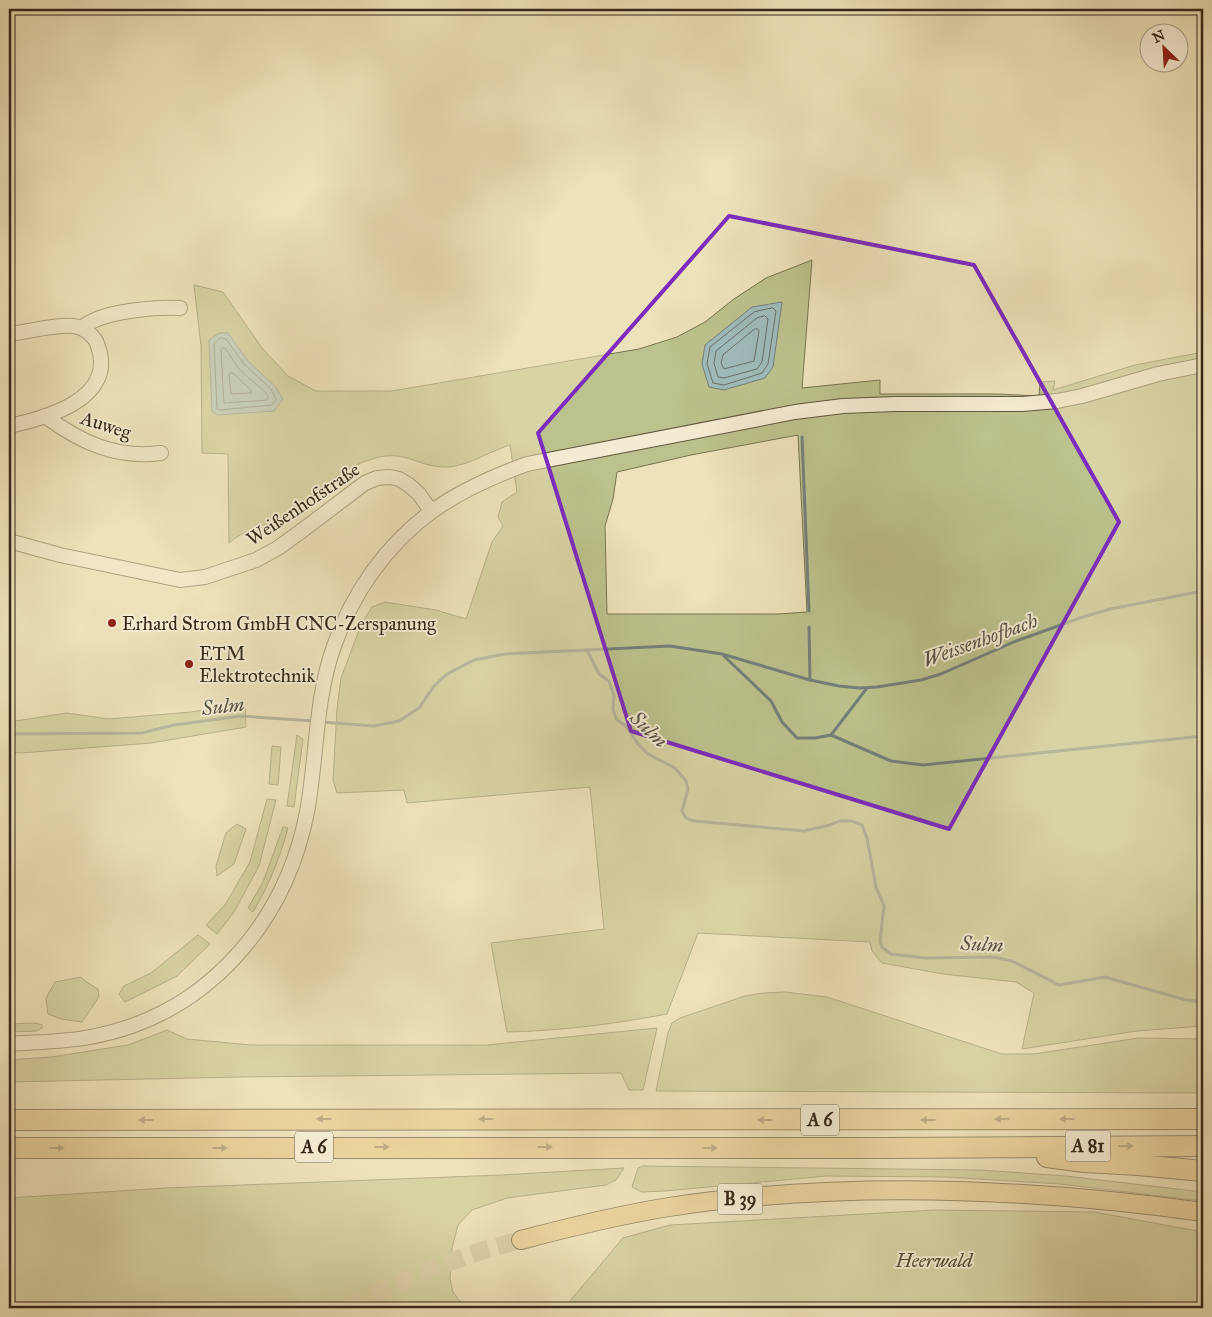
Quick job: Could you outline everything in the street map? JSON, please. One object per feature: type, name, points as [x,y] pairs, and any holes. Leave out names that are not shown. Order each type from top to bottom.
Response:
[{"type":"highway","name":"A 6","points":[[9,1120],[1203,1119]]},
{"type":"highway","name":"A 81","points":[[973,1147],[1203,1146]]},
{"type":"highway","name":"A 6","points":[[9,1148],[973,1147],[1084,1162],[1203,1171]]},
{"type":"main road","name":"B 39","points":[[521,1240],[612,1218],[669,1207],[722,1200],[873,1191],[1023,1193],[1141,1203],[1203,1212]]},
{"type":"street","points":[[9,334],[73,326],[82,328],[87,323],[103,317],[158,307],[180,308]]},
{"type":"street","name":"Auweg","points":[[9,426],[45,416],[77,401],[95,385],[102,364],[101,353],[97,343],[82,328]]},
{"type":"street","points":[[9,1044],[90,1037],[138,1024],[169,1010],[211,980],[231,962],[259,929],[280,894],[291,868],[307,812],[322,692],[333,648],[350,607],[377,564],[409,531],[431,511],[478,484],[527,464],[795,412],[843,406],[1022,404],[1057,401],[1082,396],[1158,374],[1203,365]]},
{"type":"street","name":"Auweg","points":[[45,416],[67,433],[90,444],[120,452],[147,455],[161,454]]},
{"type":"street","name":"Weißenhofstraße","points":[[9,541],[180,580],[213,575],[256,560],[286,542],[365,483],[377,478],[390,477],[409,484],[431,511]]},
{"type":"highlighted area","points":[[729,216],[974,265],[1119,522],[949,829],[631,731],[538,433]]},
{"type":"green space","points":[[812,260],[802,388],[880,380],[880,394],[1039,396],[1040,382],[1055,381],[1053,390],[1135,365],[1203,352],[1203,1026],[1137,1031],[1022,1049],[1034,993],[1016,982],[943,974],[882,963],[872,951],[870,942],[698,933],[667,1014],[587,1026],[507,1032],[491,943],[604,929],[590,787],[407,803],[404,790],[337,793],[333,780],[337,709],[341,678],[361,625],[372,607],[385,602],[436,610],[466,619],[492,542],[503,526],[498,517],[502,502],[517,492],[510,445],[450,467],[432,466],[408,458],[392,456],[372,459],[349,469],[313,493],[286,515],[249,530],[229,543],[228,454],[202,453],[201,346],[194,285],[223,292],[262,348],[288,376],[316,391],[392,391],[639,349],[677,337],[705,322],[734,299],[766,278]],"holes":[[[798,435],[807,612],[778,614],[607,614],[605,526],[613,499],[617,472],[691,455]]]},
{"type":"green space","points":[[245,703],[246,727],[151,743],[21,753],[9,752],[9,722],[67,713],[108,719],[191,712]]},
{"type":"green space","points":[[297,735],[303,739],[294,807],[287,806]]},
{"type":"green space","points":[[272,746],[281,747],[278,785],[269,784]]},
{"type":"green space","points":[[267,799],[276,800],[259,866],[234,912],[217,934],[206,925],[225,905],[250,862]]},
{"type":"green space","points":[[237,824],[246,829],[234,864],[217,876],[216,866],[226,833]]},
{"type":"green space","points":[[283,827],[288,828],[274,871],[253,912],[248,908],[263,882]]},
{"type":"green space","points":[[198,935],[210,944],[177,976],[125,1002],[119,994],[124,986],[151,973]]},
{"type":"green space","points":[[81,977],[98,989],[99,997],[82,1022],[61,1019],[48,1014],[46,998],[55,982]]},
{"type":"green space","points":[[785,992],[827,997],[1002,1054],[1034,1054],[1138,1038],[1203,1039],[1203,1093],[656,1091],[668,1033],[672,1023],[680,1018],[745,996]]},
{"type":"green space","points":[[35,1023],[42,1025],[42,1028],[36,1031],[9,1032],[9,1024]]},
{"type":"green space","points":[[657,1028],[643,1090],[629,1090],[621,1073],[239,1077],[9,1082],[9,1060],[51,1057],[128,1045],[167,1030],[187,1039],[251,1045],[487,1045]]},
{"type":"green space","points":[[643,1166],[980,1170],[1066,1176],[1203,1192],[1203,1201],[1060,1184],[945,1177],[827,1176],[642,1192],[632,1187],[638,1168]]},
{"type":"green space","points":[[624,1168],[616,1180],[606,1185],[507,1198],[472,1210],[458,1225],[452,1248],[450,1279],[453,1292],[462,1304],[474,1308],[9,1308],[9,1198],[166,1188],[501,1175]]},
{"type":"green space","name":"Heerwald","points":[[934,1210],[1094,1212],[1203,1232],[1203,1308],[564,1308],[623,1238],[670,1225]]},
{"type":"water","points":[[782,302],[773,367],[765,378],[724,390],[709,387],[702,364],[705,345],[752,307]]},
{"type":"water","points":[[219,333],[228,333],[248,361],[275,386],[283,399],[274,411],[218,415],[212,411],[209,340]]},
{"type":"waterway","points":[[802,437],[809,611]]},
{"type":"waterway","name":"Weissenhofbach","points":[[587,650],[670,646],[722,654],[810,680],[839,686],[877,687],[921,680],[941,674],[1016,641],[1110,609],[1203,591]]},
{"type":"waterway","points":[[809,627],[810,680]]},
{"type":"waterway","name":"Sulm","points":[[322,722],[374,726],[399,721],[419,708],[434,686],[447,674],[474,660],[505,654],[587,650],[599,674],[609,681],[614,696],[613,710],[617,720],[626,726],[638,744],[648,754],[675,768],[686,781],[688,789],[682,811],[686,818],[694,821],[804,831],[839,821],[852,821],[862,825],[867,838],[876,887],[884,906],[880,941],[882,947],[891,954],[925,958],[993,957],[1012,961],[1059,985],[1105,977],[1186,1000],[1203,1002]]},
{"type":"waterway","points":[[724,656],[771,701],[782,722],[797,738],[815,738],[831,735],[891,761],[923,765],[1203,736]]},
{"type":"waterway","points":[[831,735],[867,688]]},
{"type":"waterway","name":"Sulm","points":[[9,734],[142,733],[174,725],[241,716],[313,721]]},
{"type":"tunnel","points":[[348,1308],[419,1273],[484,1250],[521,1240]]},
{"type":"place","name":"Erhard Strom GmbH CNC-Zerspanung","points":[[112,623]]},
{"type":"place","name":"ETM Elektrotechnik","points":[[189,664]]}]
